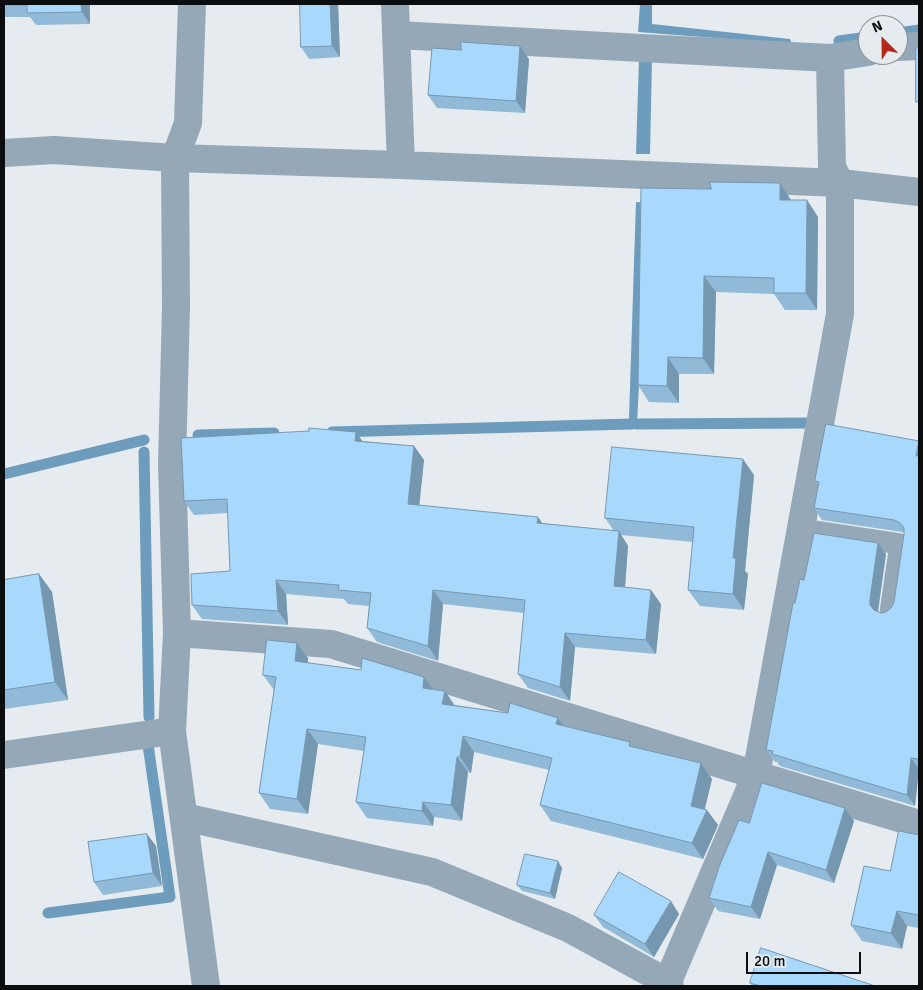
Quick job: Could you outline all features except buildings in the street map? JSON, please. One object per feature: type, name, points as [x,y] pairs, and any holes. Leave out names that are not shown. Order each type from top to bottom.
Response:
[{"type":"street","points":[[192,4],[188,123],[175,158],[176,307],[172,464],[177,633],[172,731],[206,986]]},
{"type":"street","points":[[395,4],[401,164]]},
{"type":"street","points":[[396,35],[830,58],[858,54]]},
{"type":"street","points":[[184,817],[432,872],[568,928],[668,985],[756,775],[840,314],[840,184],[832,167],[830,58]]},
{"type":"street","points":[[4,153],[54,150],[175,158],[401,164],[840,184],[919,192]]},
{"type":"street","points":[[177,633],[331,644],[919,824]]},
{"type":"street","points":[[4,755],[172,731]]},
{"type":"lane","points":[[801,529],[900,544],[890,612]]},
{"type":"water","points":[[640,4],[652,4],[652,24],[790,39],[792,44],[638,32]]},
{"type":"water","points":[[639,58],[652,59],[650,154],[636,154]]},
{"type":"water","points":[[636,202],[648,203],[637,424],[632,424],[629,418]]},
{"type":"waterway","points":[[908,32],[919,30]]},
{"type":"waterway","points":[[839,41],[858,38]]},
{"type":"waterway","points":[[637,424],[809,423]]},
{"type":"waterway","points":[[332,432],[632,424]]},
{"type":"waterway","points":[[198,435],[274,433]]},
{"type":"waterway","points":[[4,474],[144,440]]},
{"type":"waterway","points":[[144,452],[149,717]]},
{"type":"waterway","points":[[48,913],[170,897],[148,745]]}]
